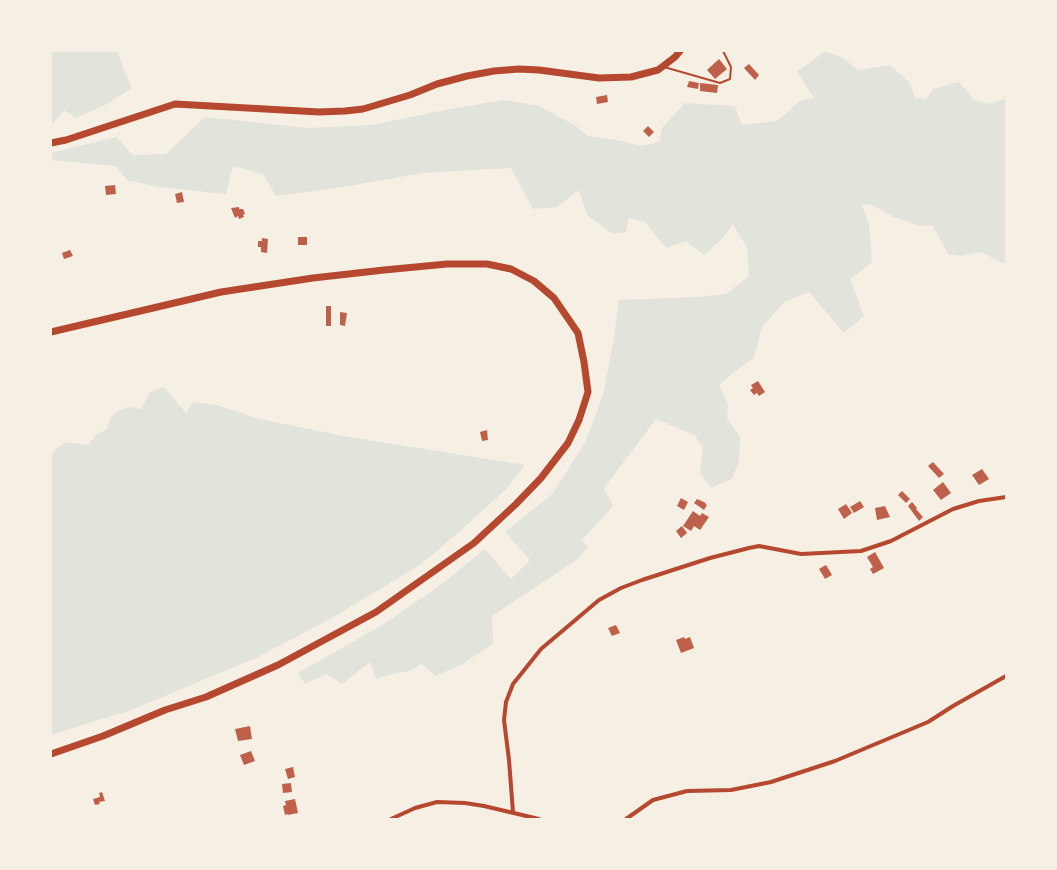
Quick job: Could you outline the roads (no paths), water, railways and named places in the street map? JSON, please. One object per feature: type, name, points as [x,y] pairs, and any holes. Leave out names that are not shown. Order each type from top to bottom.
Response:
[{"type":"main road","points":[[51,143],[176,104],[320,112],[345,111],[363,109],[438,84],[494,70],[539,70],[599,78],[631,77],[658,70],[680,51]]},
{"type":"main road","points":[[51,332],[221,292],[372,271],[447,264],[487,264],[511,269],[534,281],[554,298],[578,333],[588,392],[579,420],[568,443],[541,478],[516,504],[474,543],[376,612],[278,665],[206,697],[165,710],[103,736],[51,754]]},
{"type":"street","points":[[513,812],[504,720],[506,702],[513,684],[541,649],[599,600],[642,580],[749,548],[766,547],[801,554],[861,551],[891,541],[953,509],[1006,496]]},
{"type":"street","points":[[626,819],[653,800],[687,791],[731,790],[771,782],[835,761],[928,722],[953,705],[1006,676]]},
{"type":"street","points":[[391,819],[415,808],[437,802],[465,803],[539,819]]},
{"type":"lane","points":[[662,67],[720,83],[730,79],[731,66],[723,51]]}]
